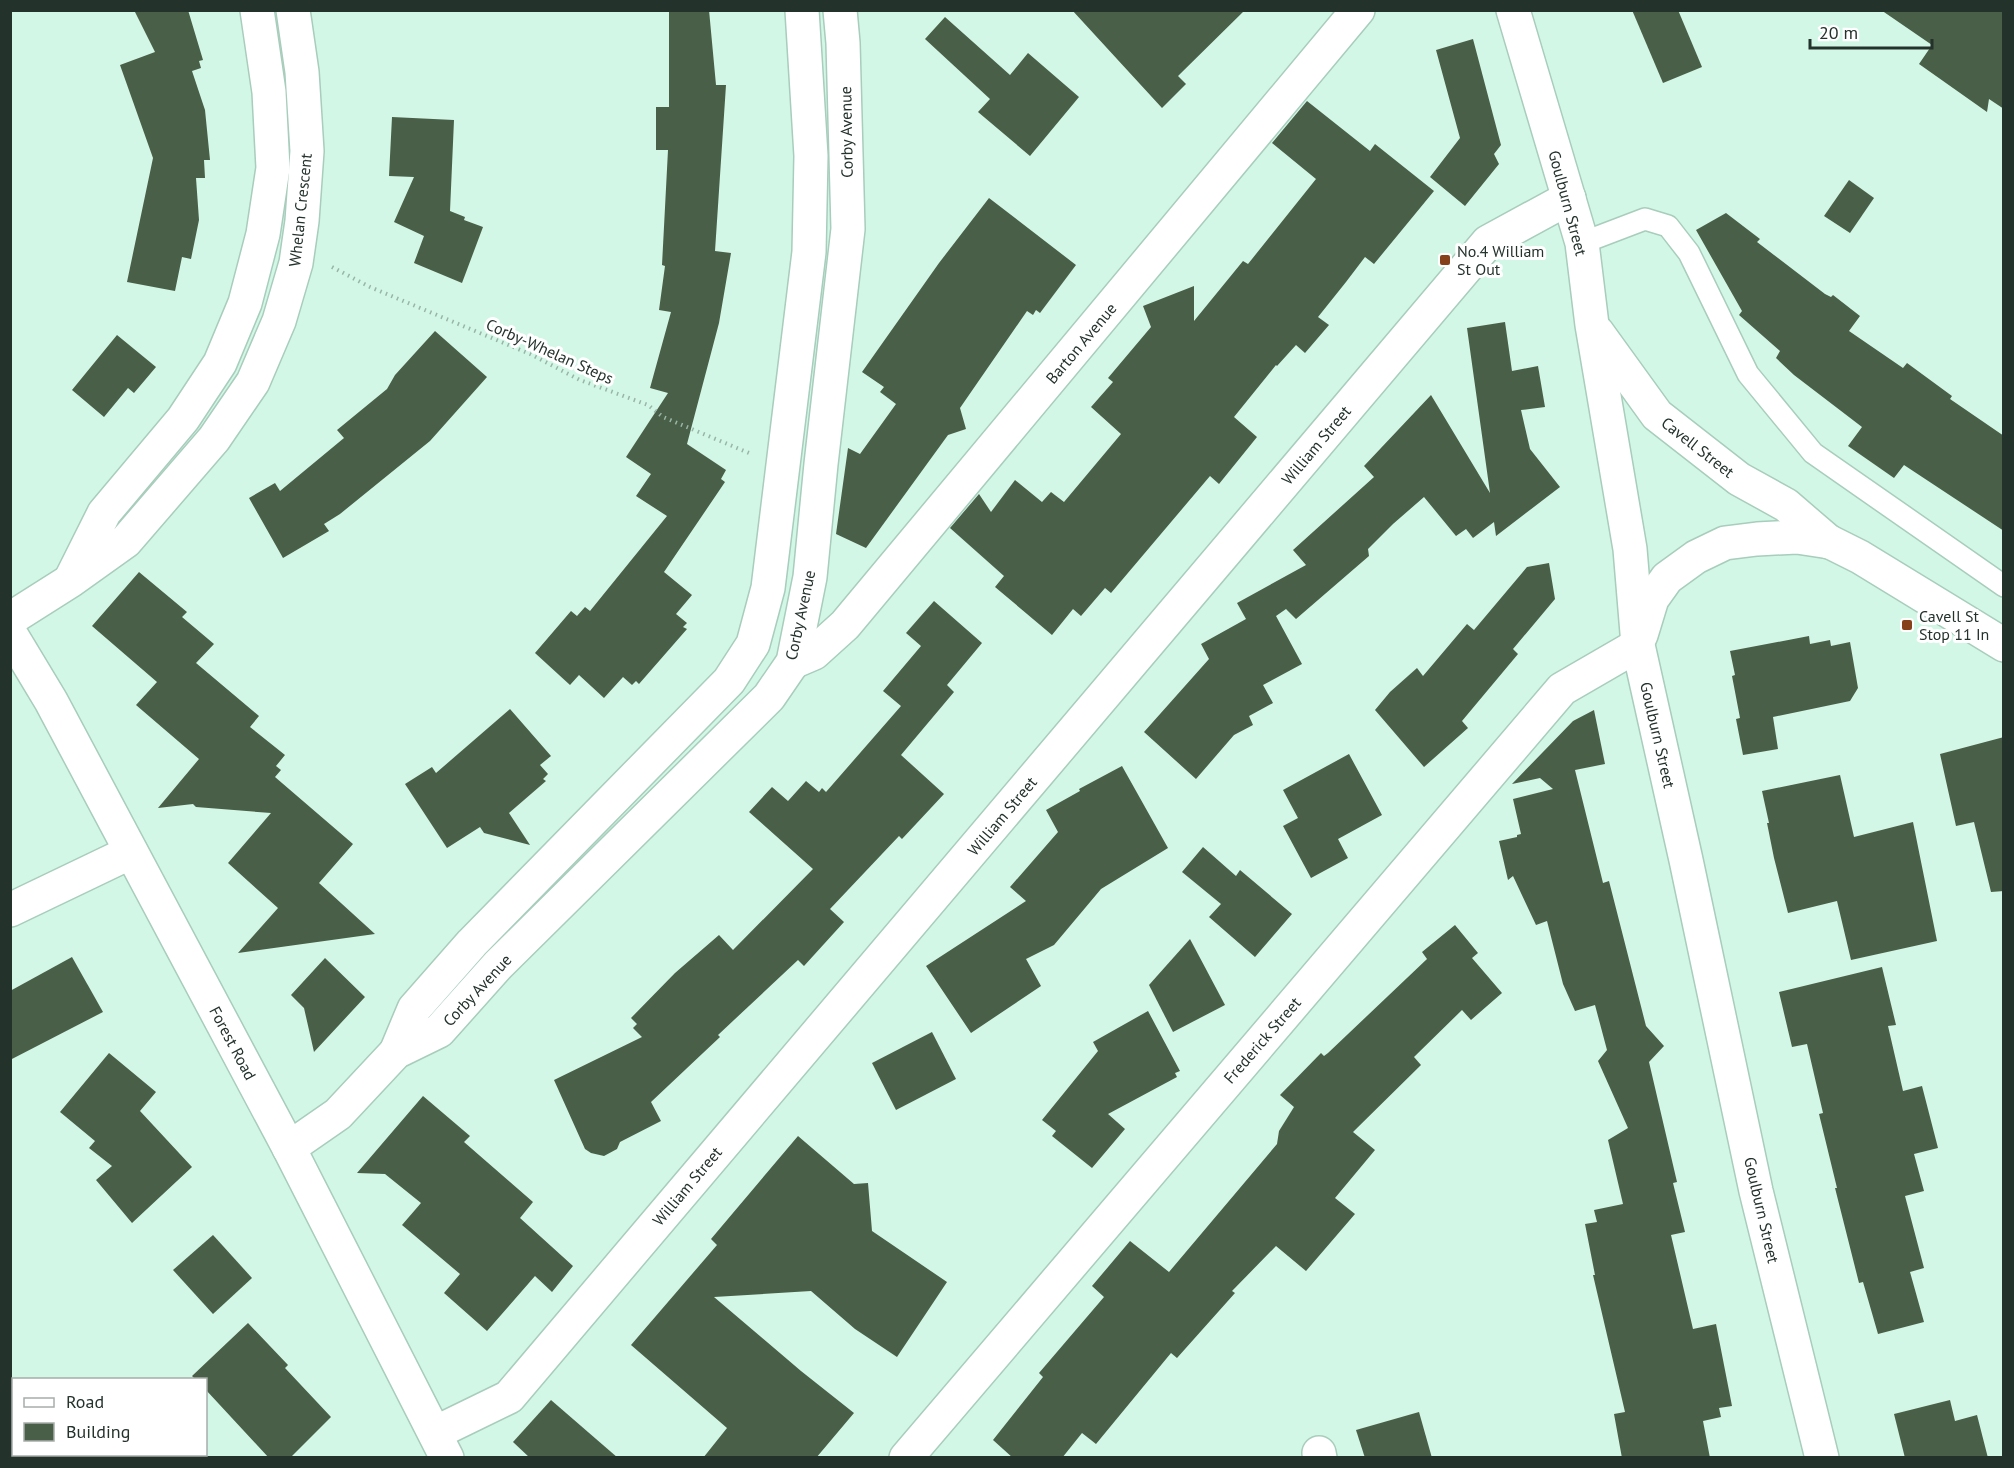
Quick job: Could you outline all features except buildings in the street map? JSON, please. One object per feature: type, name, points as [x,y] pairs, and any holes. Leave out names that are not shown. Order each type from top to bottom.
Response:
[{"type":"street","name":"Whelan Crescent","points":[[70,581],[104,513],[183,419],[220,363],[245,303],[263,234],[273,168],[269,92],[257,10]]},
{"type":"street","name":"Whelan Crescent","points":[[10,619],[70,581],[126,541],[214,439],[253,381],[279,321],[296,263],[302,221],[307,151],[302,72],[293,10]]},
{"type":"street","name":"Corby Avenue","points":[[289,1148],[338,1114],[396,1052],[414,1009],[472,943],[729,681],[753,644],[768,588],[809,252],[811,156],[802,10]]},
{"type":"street","name":"Corby Avenue","points":[[396,1052],[439,1031],[498,965],[770,697],[793,662],[810,577],[848,229],[840,10]]},
{"type":"street","name":"Barton Avenue","points":[[793,662],[814,653],[845,625],[1358,10]]},
{"type":"street","name":"Goulburn Street","points":[[1513,10],[1582,243],[1592,325],[1630,549],[1638,645],[1756,1191],[1822,1458]]},
{"type":"street","name":"William Street","points":[[441,1445],[509,1397],[1488,242],[1569,198]]},
{"type":"street","name":"Cavell Street","points":[[1592,325],[1657,415],[1739,479],[1786,505],[1830,542],[1860,557],[2004,645]]},
{"type":"street","name":"Cavell Street","points":[[1638,645],[1652,599],[1667,578],[1696,557],[1725,543],[1757,539],[1797,537],[1830,542]]},
{"type":"street","name":"Forest Road","points":[[10,633],[51,701],[289,1148],[441,1445]]},
{"type":"street","name":"Frederick Street","points":[[906,1458],[1562,689],[1638,645]]},
{"type":"street","points":[[10,910],[130,852]]},
{"type":"lane","points":[[1582,243],[1646,219],[1668,226],[1689,254],[1748,374],[1813,453],[2004,586]]},
{"type":"path","name":"Corby-Whelan Steps","points":[[328,265],[370,287],[530,354],[580,380],[648,405],[663,417],[751,454]]},
{"type":"place","name":"No.4 William St Out","points":[[1445,260]]},
{"type":"place","name":"Cavell St Stop 11 In","points":[[1907,625]]}]
